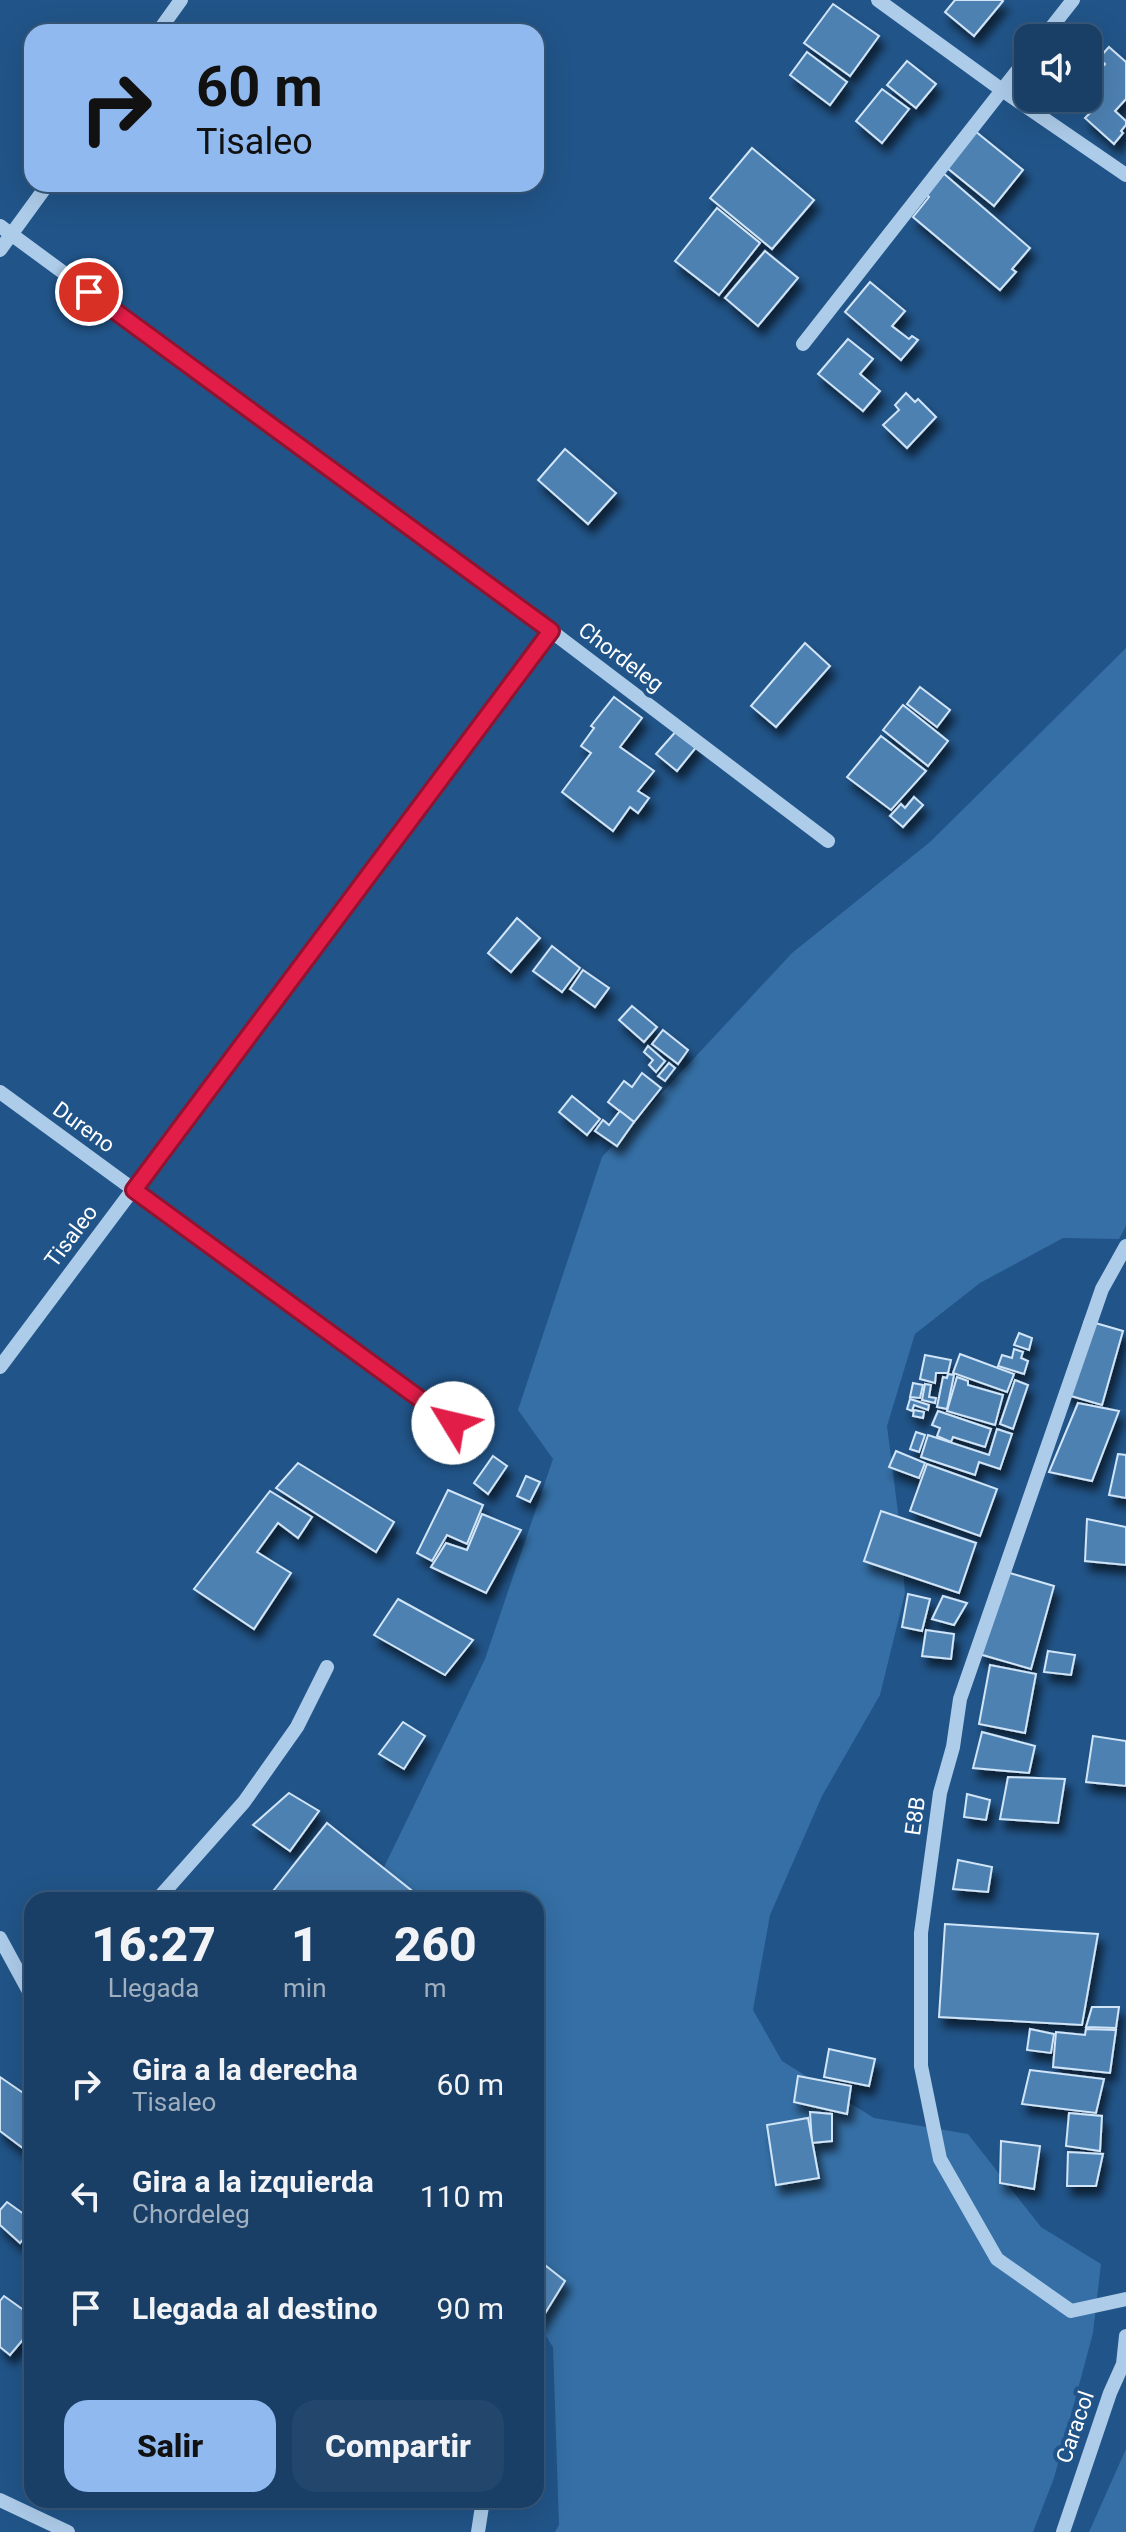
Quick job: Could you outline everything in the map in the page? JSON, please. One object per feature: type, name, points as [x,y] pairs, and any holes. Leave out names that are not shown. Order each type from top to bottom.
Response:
[{"type":"street","points":[[164,24],[181,0]]},
{"type":"street","points":[[878,0],[1126,175]]},
{"type":"street","points":[[1054,24],[1073,0]]},
{"type":"street","points":[[803,344],[1014,75]]},
{"type":"street","points":[[0,250],[6,230],[41,192]]},
{"type":"street","name":"Chordeleg","points":[[6,230],[551,631],[828,841]]},
{"type":"street","name":"Tisaleo","points":[[0,1367],[551,631]]},
{"type":"street","name":"Dureno","points":[[0,1092],[453,1423]]},
{"type":"street","name":"E8B","points":[[1126,1246],[1102,1289],[960,1699],[953,1747],[940,1793],[921,1933],[921,2066],[940,2159],[997,2259],[1071,2311],[1126,2299]]},
{"type":"street","points":[[164,1892],[244,1802],[297,1727],[327,1667]]},
{"type":"street","points":[[0,1938],[24,1982]]},
{"type":"street","name":"Caracol","points":[[1063,2532],[1110,2393],[1123,2364],[1126,2336]]},
{"type":"street","points":[[0,2500],[68,2532]]},
{"type":"street","points":[[478,2532],[482,2508]]},
{"type":"shaded area","points":[[1126,648],[1126,1226],[1119,1239],[1063,1238],[980,1283],[915,1334],[887,1426],[905,1593],[880,1695],[822,1796],[770,1915],[753,2010],[782,2061],[874,2118],[968,2134],[1041,2227],[1101,2264],[1093,2333],[1054,2478],[1033,2532],[555,2532],[559,2525],[553,2347],[544,2333],[544,1892],[372,1892],[485,1659],[553,1459],[518,1410],[602,1157],[792,953],[930,842]]},
{"type":"shaded area","points":[[1126,2449],[1126,2532],[1089,2532]]},
{"type":"building","points":[[955,0],[1003,1],[974,36],[945,12]]},
{"type":"building","points":[[833,4],[879,36],[850,76],[804,43]]},
{"type":"building","points":[[1109,47],[1126,62],[1126,99],[1115,111],[1126,121],[1126,125],[1114,144],[1085,118],[1091,112],[1102,112],[1102,67],[1105,64],[1102,55]]},
{"type":"building","points":[[807,52],[847,82],[830,105],[790,75]]},
{"type":"building","points":[[907,61],[936,84],[916,108],[887,85]]},
{"type":"building","points":[[882,89],[909,109],[882,143],[856,121]]},
{"type":"building","points":[[975,131],[1023,170],[994,206],[946,167]]},
{"type":"building","points":[[752,148],[814,200],[772,249],[710,198]]},
{"type":"building","points":[[942,172],[1030,248],[1012,269],[1016,272],[1000,290],[913,217],[929,197],[924,193]]},
{"type":"building","points":[[717,208],[760,243],[719,295],[675,261]]},
{"type":"building","points":[[765,251],[798,278],[758,326],[725,298]]},
{"type":"building","points":[[870,282],[905,311],[892,326],[909,339],[912,336],[918,340],[901,360],[845,312]]},
{"type":"building","points":[[848,339],[873,359],[860,374],[880,391],[863,411],[818,374]]},
{"type":"building","points":[[906,393],[915,402],[918,399],[936,417],[907,448],[883,425],[899,410],[895,405]]},
{"type":"building","points":[[565,449],[616,493],[588,524],[538,480]]},
{"type":"building","points":[[805,643],[830,666],[776,727],[751,706]]},
{"type":"building","points":[[920,687],[950,710],[937,727],[907,704]]},
{"type":"building","points":[[614,697],[642,718],[620,747],[654,771],[638,791],[649,798],[638,813],[630,807],[613,831],[562,792],[591,753],[581,746],[594,728],[591,726]]},
{"type":"building","points":[[903,705],[948,741],[928,766],[883,730]]},
{"type":"building","points":[[678,729],[698,745],[677,771],[656,754]]},
{"type":"building","points":[[881,736],[926,771],[891,810],[847,777]]},
{"type":"building","points":[[914,797],[923,805],[903,827],[890,816],[901,804],[905,808]]},
{"type":"building","points":[[517,918],[540,938],[511,972],[488,953]]},
{"type":"building","points":[[552,946],[580,968],[562,992],[533,971]]},
{"type":"building","points":[[583,970],[609,988],[595,1007],[570,989]]},
{"type":"building","points":[[632,1006],[657,1027],[644,1042],[619,1020]]},
{"type":"building","points":[[663,1030],[688,1050],[678,1064],[652,1044]]},
{"type":"building","points":[[648,1046],[665,1061],[656,1072],[649,1065],[653,1060],[644,1052]]},
{"type":"building","points":[[669,1063],[675,1068],[665,1081],[658,1076]]},
{"type":"building","points":[[642,1073],[661,1088],[634,1122],[608,1102],[624,1081],[632,1087]]},
{"type":"building","points":[[572,1096],[600,1119],[587,1135],[559,1112]]},
{"type":"building","points":[[620,1111],[634,1122],[617,1146],[595,1131],[603,1120],[609,1125]]},
{"type":"building","points":[[1085,1320],[1123,1331],[1102,1405],[1064,1394]]},
{"type":"building","points":[[1019,1333],[1032,1338],[1029,1350],[1014,1345]]},
{"type":"building","points":[[1014,1349],[1023,1352],[1021,1358],[1028,1361],[1024,1374],[998,1366],[1002,1355],[1012,1358]]},
{"type":"building","points":[[960,1354],[1014,1374],[1007,1392],[953,1373]]},
{"type":"building","points":[[925,1355],[951,1360],[948,1373],[936,1373],[935,1383],[920,1379]]},
{"type":"building","points":[[948,1374],[954,1375],[947,1409],[937,1407],[943,1377],[947,1378]]},
{"type":"building","points":[[957,1377],[968,1381],[968,1385],[1003,1395],[995,1425],[947,1411]]},
{"type":"building","points":[[1015,1380],[1028,1385],[1013,1429],[1000,1424]]},
{"type":"building","points":[[913,1383],[923,1385],[920,1398],[910,1397]]},
{"type":"building","points":[[925,1384],[931,1385],[929,1397],[936,1398],[935,1403],[922,1400]]},
{"type":"building","points":[[910,1399],[929,1405],[928,1410],[914,1405],[912,1411],[907,1409]]},
{"type":"building","points":[[1078,1403],[1119,1411],[1092,1481],[1049,1472]]},
{"type":"building","points":[[914,1410],[924,1412],[923,1418],[913,1416]]},
{"type":"building","points":[[938,1411],[991,1429],[985,1447],[953,1437],[951,1442],[937,1436],[940,1428],[932,1425]]},
{"type":"building","points":[[997,1429],[1012,1434],[1000,1469],[979,1462],[975,1475],[921,1457],[928,1435],[989,1455]]},
{"type":"building","points":[[916,1432],[925,1435],[919,1452],[910,1449]]},
{"type":"building","points":[[896,1451],[925,1463],[919,1478],[889,1467]]},
{"type":"building","points":[[1118,1454],[1126,1455],[1126,1498],[1109,1495]]},
{"type":"building","points":[[493,1456],[507,1466],[488,1494],[474,1483]]},
{"type":"building","points":[[298,1463],[394,1522],[376,1552],[276,1488]]},
{"type":"building","points":[[927,1464],[997,1489],[980,1536],[910,1511]]},
{"type":"building","points":[[526,1476],[540,1482],[530,1502],[517,1496]]},
{"type":"building","points":[[448,1490],[483,1505],[467,1544],[447,1535],[432,1561],[417,1553]]},
{"type":"building","points":[[270,1491],[312,1517],[298,1538],[278,1523],[257,1552],[291,1573],[254,1629],[194,1589]]},
{"type":"building","points":[[881,1511],[976,1543],[959,1593],[864,1561]]},
{"type":"building","points":[[482,1514],[521,1530],[486,1593],[431,1567],[446,1543],[467,1550]]},
{"type":"building","points":[[1087,1519],[1126,1527],[1126,1565],[1085,1561]]},
{"type":"building","points":[[1003,1571],[1054,1586],[1031,1669],[979,1654]]},
{"type":"building","points":[[908,1594],[930,1599],[922,1631],[902,1627]]},
{"type":"building","points":[[943,1596],[967,1603],[954,1625],[932,1619]]},
{"type":"building","points":[[398,1599],[473,1640],[445,1675],[374,1635]]},
{"type":"building","points":[[926,1630],[954,1634],[951,1659],[922,1656]]},
{"type":"building","points":[[1048,1651],[1075,1655],[1071,1675],[1044,1672]]},
{"type":"building","points":[[990,1665],[1036,1674],[1025,1733],[979,1724]]},
{"type":"building","points":[[403,1722],[425,1736],[404,1769],[379,1754]]},
{"type":"building","points":[[982,1732],[1035,1746],[1029,1773],[973,1768]]},
{"type":"building","points":[[1093,1736],[1126,1741],[1126,1786],[1086,1782]]},
{"type":"building","points":[[1008,1777],[1065,1779],[1058,1823],[1000,1819]]},
{"type":"building","points":[[289,1793],[319,1811],[290,1851],[253,1825]]},
{"type":"building","points":[[967,1794],[990,1800],[986,1820],[964,1817]]},
{"type":"building","points":[[327,1823],[411,1890],[409,1892],[272,1892]]},
{"type":"building","points":[[958,1860],[992,1867],[988,1892],[953,1889]]},
{"type":"building","points":[[945,1924],[1098,1934],[1082,2025],[939,2017]]},
{"type":"building","points":[[1092,2007],[1119,2007],[1116,2028],[1086,2027]]},
{"type":"building","points":[[1030,2029],[1054,2034],[1051,2053],[1027,2050]]},
{"type":"building","points":[[1086,2029],[1116,2030],[1110,2073],[1053,2067],[1056,2032],[1085,2035]]},
{"type":"building","points":[[829,2049],[875,2059],[869,2086],[824,2077]]},
{"type":"building","points":[[1030,2070],[1104,2079],[1096,2113],[1022,2104]]},
{"type":"building","points":[[798,2076],[851,2086],[847,2114],[794,2102]]},
{"type":"building","points":[[0,2077],[24,2094],[24,2149],[0,2131]]},
{"type":"building","points":[[810,2112],[832,2114],[832,2141],[812,2143]]},
{"type":"building","points":[[1069,2113],[1102,2116],[1100,2151],[1066,2146]]},
{"type":"building","points":[[808,2118],[819,2178],[776,2185],[767,2125]]},
{"type":"building","points":[[1001,2141],[1040,2146],[1034,2189],[1000,2183]]},
{"type":"building","points":[[1068,2152],[1103,2154],[1096,2186],[1067,2186]]},
{"type":"building","points":[[7,2202],[24,2214],[24,2238],[20,2243],[0,2225],[0,2210]]},
{"type":"building","points":[[544,2264],[565,2281],[544,2315]]},
{"type":"building","points":[[4,2296],[24,2310],[24,2338],[10,2355],[0,2347],[0,2301]]},
{"type":"route","points":[[89,292],[551,631],[134,1190],[453,1423]]}]
